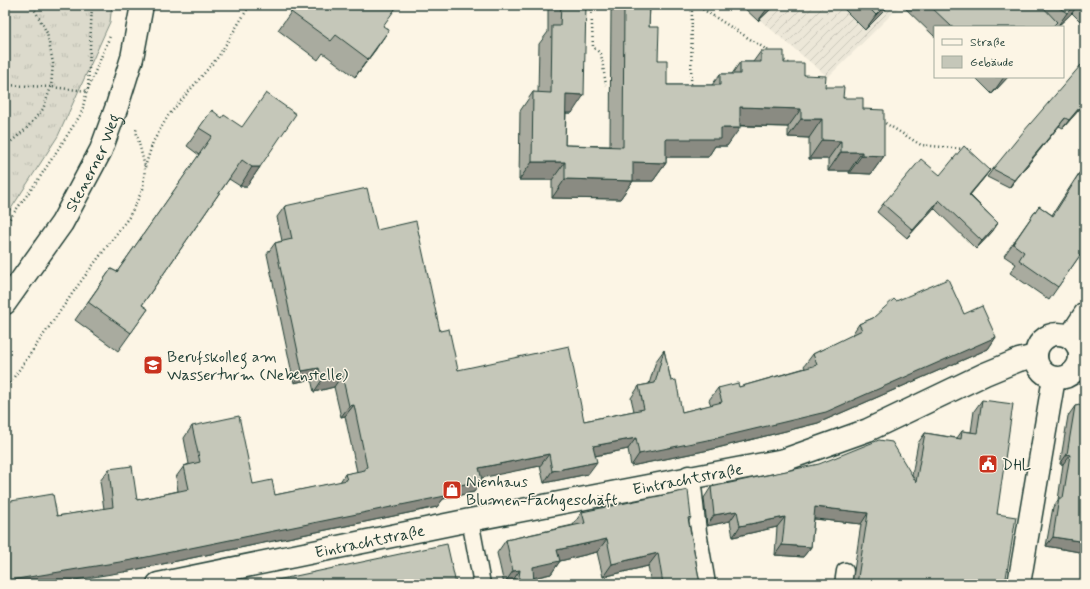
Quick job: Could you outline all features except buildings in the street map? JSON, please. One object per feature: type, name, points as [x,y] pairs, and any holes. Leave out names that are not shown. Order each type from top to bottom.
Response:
[{"type":"street","name":"Stenerner Weg","points":[[5,303],[62,222],[101,150],[132,58],[142,5]]},
{"type":"street","points":[[1070,337],[1085,314]]},
{"type":"street","points":[[1062,334],[1070,337],[1076,342],[1082,366],[1068,376],[1054,378],[1045,373],[1038,366],[1036,356],[1037,349],[1047,337],[1062,334]]},
{"type":"street","name":"Eintrachtstraße","points":[[158,584],[470,520],[784,460],[868,430],[985,374],[1019,360],[1036,356]]},
{"type":"street","points":[[1019,584],[1054,378]]},
{"type":"street","points":[[689,477],[695,532],[704,584]]},
{"type":"lane","points":[[470,520],[482,584]]},
{"type":"path","points":[[5,151],[7,145],[26,129],[43,109],[51,87],[53,63],[47,33],[32,5]]},
{"type":"path","points":[[88,91],[92,5]]},
{"type":"path","points":[[5,390],[79,284],[129,217],[143,190],[145,167],[153,142],[168,116],[218,57],[250,5]]},
{"type":"path","points":[[591,5],[593,47],[601,54],[606,85]]},
{"type":"path","points":[[691,96],[692,5]]},
{"type":"path","points":[[696,5],[797,68]]},
{"type":"path","points":[[5,225],[60,148],[81,114],[88,91],[111,32]]},
{"type":"path","points":[[5,85],[51,87],[88,91]]},
{"type":"path","points":[[875,117],[921,145],[974,150]]},
{"type":"path","points":[[137,125],[136,131],[145,167]]},
{"type":"shaded area","points":[[742,5],[901,5],[828,77]]},
{"type":"green space","points":[[5,5],[112,5],[110,22],[58,136],[5,218]]},
{"type":"place","name":"Berufskolleg am Wasserturm (Nebenstelle)","points":[[153,365]]},
{"type":"place","name":"DHL","points":[[988,464]]},
{"type":"place","name":"Nienhaus Blumen-Fachgeschäft","points":[[452,490]]}]
